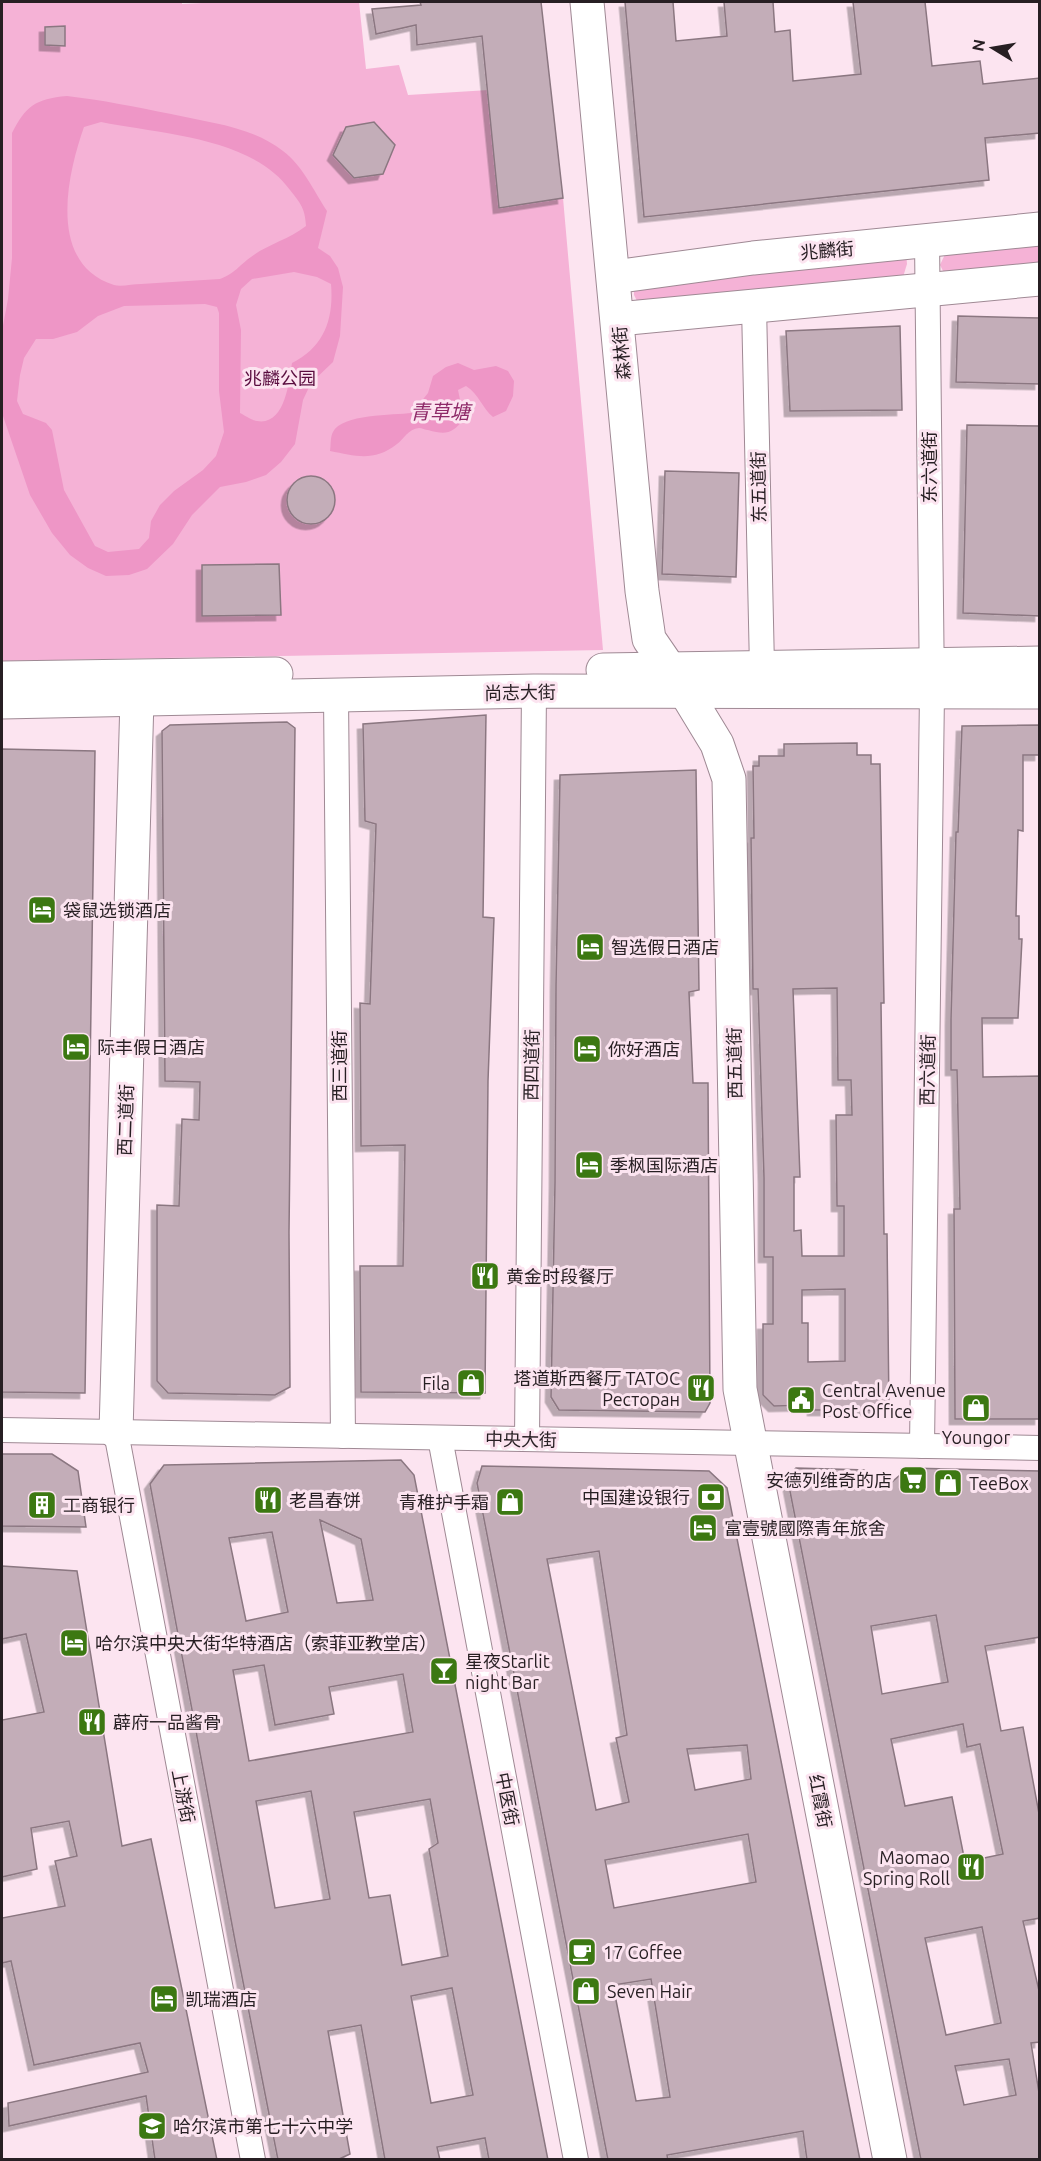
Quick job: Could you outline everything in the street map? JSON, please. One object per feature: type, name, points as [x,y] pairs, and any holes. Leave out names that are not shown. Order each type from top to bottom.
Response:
[{"type":"main road","name":"森林街","points":[[587,2],[642,591],[649,639],[677,681]]},
{"type":"main road","name":"兆麟街","points":[[614,277],[753,258],[1040,229]]},
{"type":"main road","points":[[618,319],[1040,279]]},
{"type":"main road","name":"尚志大街","points":[[2,678],[677,681],[773,691],[931,679],[1040,663]]},
{"type":"main road","name":"尚志大街","points":[[2,702],[534,691],[677,681],[762,667],[931,679],[1040,692]]},
{"type":"main road","name":"西五道街","points":[[677,681],[717,744],[729,779],[740,1389],[752,1443]]},
{"type":"main road","name":"西二道街","points":[[116,1432],[137,699]]},
{"type":"main road","name":"红霞街","points":[[752,1443],[890,2160]]},
{"type":"street","name":"东六道街","points":[[927,241],[931,679]]},
{"type":"street","name":"东五道街","points":[[754,306],[762,667]]},
{"type":"street","name":"西六道街","points":[[922,1446],[931,679]]},
{"type":"street","name":"西四道街","points":[[527,1439],[534,691]]},
{"type":"street","name":"西三道街","points":[[336,696],[343,1436]]},
{"type":"street","name":"中央大街","points":[[2,1430],[1040,1448]]},
{"type":"street","name":"上游街","points":[[116,1432],[253,2160]]},
{"type":"street","name":"中医街","points":[[440,1438],[576,2160]]},
{"type":"green space","name":"兆麟公园","points":[[2,2],[182,2],[182,4],[359,2],[366,69],[399,65],[408,95],[489,90],[499,208],[563,198],[603,650],[2,661]]},
{"type":"green space","points":[[1039,239],[1039,270],[944,273],[940,265],[947,250]]},
{"type":"green space","points":[[906,252],[907,264],[903,277],[638,303],[634,295],[634,291]]},
{"type":"water","points":[[67,96],[215,123],[257,136],[283,151],[296,163],[327,211],[318,248],[330,256],[338,268],[343,287],[340,336],[333,362],[311,383],[303,400],[295,444],[281,462],[266,475],[220,487],[192,515],[173,544],[147,569],[129,575],[106,576],[88,568],[70,555],[52,533],[30,495],[2,413],[2,331],[12,258],[12,133],[27,110],[47,99]],"holes":[[[101,122],[203,141],[229,148],[253,159],[273,172],[290,190],[302,206],[306,226],[258,253],[234,272],[220,279],[114,285],[93,274],[79,258],[71,238],[68,216],[68,193],[72,169],[84,127]],[[294,272],[317,277],[331,284],[331,309],[325,331],[312,349],[292,363],[287,391],[280,410],[266,421],[257,421],[240,413],[241,330],[236,305],[241,289],[252,279]],[[205,304],[217,307],[219,313],[219,391],[224,432],[216,456],[203,470],[174,491],[160,505],[151,521],[149,538],[139,549],[108,552],[95,546],[64,490],[52,430],[46,423],[23,414],[17,401],[24,358],[36,339],[53,339],[77,332],[98,316],[124,306]]]},
{"type":"water","name":"青草塘","points":[[458,363],[474,370],[496,366],[508,371],[514,381],[513,396],[506,411],[493,417],[466,386],[458,390],[464,419],[456,428],[448,432],[415,429],[389,450],[373,455],[357,456],[330,451],[332,434],[338,426],[369,416],[412,413],[428,393],[433,376],[446,367]]},
{"type":"building","points":[[420,2],[541,2],[563,198],[499,208],[482,36],[417,45],[416,25],[376,34],[372,9],[421,5]]},
{"type":"building","points":[[625,2],[673,2],[676,41],[727,36],[724,2],[773,2],[775,32],[790,30],[793,81],[861,74],[853,2],[925,2],[932,66],[980,61],[983,84],[1040,78],[1040,133],[985,138],[989,180],[644,217]]},
{"type":"building","points":[[65,26],[65,46],[45,45],[45,27]]},
{"type":"building","points":[[374,122],[395,145],[383,174],[354,178],[333,155],[346,127]]},
{"type":"building","points":[[958,316],[1040,318],[1040,384],[956,382]]},
{"type":"building","points":[[900,326],[902,410],[790,411],[786,331]]},
{"type":"building","points":[[967,425],[1040,426],[1040,616],[963,613]]},
{"type":"building","points":[[665,471],[739,473],[736,577],[662,574]]},
{"type":"building","points":[[306,476],[316,476],[328,483],[335,495],[335,505],[328,517],[316,524],[306,524],[291,513],[287,505],[287,495],[298,480]]},
{"type":"building","points":[[279,564],[281,615],[202,616],[202,565]]},
{"type":"building","points":[[486,715],[483,917],[494,918],[488,1081],[485,1393],[361,1392],[360,1266],[403,1266],[405,1145],[361,1146],[360,1003],[370,1004],[376,824],[365,821],[363,724]]},
{"type":"building","points":[[287,722],[295,728],[289,1232],[290,1387],[275,1395],[168,1393],[157,1381],[157,1205],[179,1206],[182,1119],[199,1120],[200,1082],[165,1081],[162,731],[170,725]]},
{"type":"building","points":[[1040,725],[1040,755],[1023,755],[1023,831],[1018,830],[1016,916],[1019,916],[1019,939],[1022,939],[1018,1018],[982,1018],[983,1077],[1040,1076],[1040,1419],[955,1419],[954,1209],[960,1209],[957,1070],[951,1070],[951,1019],[956,832],[958,832],[962,726]]},
{"type":"building","points":[[857,743],[857,755],[871,755],[871,764],[880,764],[884,1003],[881,1003],[884,1234],[887,1234],[889,1410],[813,1410],[813,1405],[774,1406],[763,1395],[763,1324],[773,1324],[773,1257],[764,1257],[758,989],[753,989],[751,838],[754,838],[753,766],[759,766],[759,756],[784,756],[784,744]],"holes":[[[837,988],[838,1080],[851,1080],[852,1115],[836,1115],[837,1206],[844,1206],[844,1256],[802,1256],[801,1230],[794,1231],[794,1177],[800,1177],[793,989]],[[845,1289],[845,1361],[808,1362],[808,1323],[802,1323],[802,1290]]]},
{"type":"building","points":[[2,749],[95,751],[85,1393],[2,1392]]},
{"type":"building","points":[[696,770],[699,990],[689,992],[693,1083],[708,1083],[710,1403],[705,1412],[559,1410],[551,1397],[560,775]]},
{"type":"building","name":"工商银行","points":[[2,1454],[52,1454],[78,1471],[86,1527],[2,1526]]},
{"type":"building","points":[[401,1460],[414,1475],[548,2160],[489,2160],[485,2138],[437,2147],[440,2160],[385,2160],[361,2025],[328,2031],[350,2154],[337,2160],[278,2160],[150,1484],[164,1465]],"holes":[[[320,1520],[361,1539],[373,1600],[337,1603]],[[272,1532],[288,1612],[246,1621],[229,1538]],[[264,1665],[275,1725],[334,1714],[329,1687],[403,1674],[413,1732],[249,1761],[233,1670]],[[311,1791],[330,1899],[275,1908],[256,1801]],[[430,1799],[438,1843],[429,1849],[448,1956],[402,1965],[390,1895],[369,1898],[354,1812]],[[452,1988],[473,2095],[431,2103],[411,1996]]]},
{"type":"building","points":[[482,1466],[709,1471],[727,1488],[860,2160],[807,2160],[803,2131],[667,2155],[668,2160],[608,2160],[477,1483]],"holes":[[[599,1551],[627,1735],[616,1738],[629,1802],[596,1810],[547,1559]],[[747,1745],[751,1779],[695,1790],[687,1749]],[[748,1834],[756,1882],[614,1908],[605,1860]],[[651,1979],[670,2097],[636,2101],[613,1985]]]},
{"type":"building","points":[[796,1468],[867,1470],[884,1489],[908,1468],[1040,1471],[1040,1637],[985,1646],[1001,1731],[1023,1727],[1040,1819],[1040,1918],[1023,1921],[1040,1995],[1040,2042],[1031,2043],[1040,2099],[1040,2160],[921,2160],[787,1476]],"holes":[[[936,1615],[948,1682],[882,1694],[871,1626]],[[963,1724],[967,1747],[980,1744],[1003,1854],[965,1862],[952,1797],[905,1806],[891,1739]],[[982,1927],[1001,2023],[946,2035],[925,1938]],[[1009,2059],[1016,2095],[964,2105],[955,2066]]]},
{"type":"building","points":[[2,1566],[77,1571],[122,1846],[151,1839],[217,2160],[155,2160],[146,2096],[9,2126],[8,2103],[148,2072],[140,2043],[34,2065],[11,1961],[2,1963],[2,1918],[65,1906],[55,1861],[77,1856],[69,1821],[31,1828],[37,1869],[2,1877],[2,1720],[44,1712],[26,1634],[2,1639]]},
{"type":"place","name":"袋鼠选锁酒店","points":[[42,910]]},
{"type":"place","name":"智选假日酒店","points":[[590,947]]},
{"type":"place","name":"际丰假日酒店","points":[[76,1047]]},
{"type":"place","name":"你好酒店","points":[[587,1049]]},
{"type":"place","name":"季枫国际酒店","points":[[589,1165]]},
{"type":"place","name":"黄金时段餐厅","points":[[485,1276]]},
{"type":"place","name":"Fila","points":[[471,1383]]},
{"type":"place","name":"塔道斯西餐厅 TATOC Ресторан","points":[[701,1388]]},
{"type":"place","name":"Central Avenue Post Office","points":[[801,1400]]},
{"type":"place","name":"Youngor","points":[[976,1408]]},
{"type":"place","name":"安德列维奇的店","points":[[913,1480]]},
{"type":"place","name":"TeeBox","points":[[948,1483]]},
{"type":"place","name":"中国建设银行","points":[[711,1497]]},
{"type":"place","name":"老昌春饼","points":[[268,1500]]},
{"type":"place","name":"青稚护手霜","points":[[510,1502]]},
{"type":"place","name":"工商银行","points":[[42,1505]]},
{"type":"place","name":"富壹號國際青年旅舍","points":[[703,1528]]},
{"type":"place","name":"哈尔滨中央大街华特酒店（索菲亚教堂店）","points":[[74,1643]]},
{"type":"place","name":"星夜Starlit night Bar","points":[[444,1671]]},
{"type":"place","name":"薜府一品酱骨","points":[[92,1722]]},
{"type":"place","name":"Maomao Spring Roll","points":[[971,1867]]},
{"type":"place","name":"17 Coffee","points":[[582,1952]]},
{"type":"place","name":"Seven Hair","points":[[586,1991]]},
{"type":"place","name":"凯瑞酒店","points":[[164,1999]]},
{"type":"place","name":"哈尔滨市第七十六中学","points":[[152,2126]]}]
